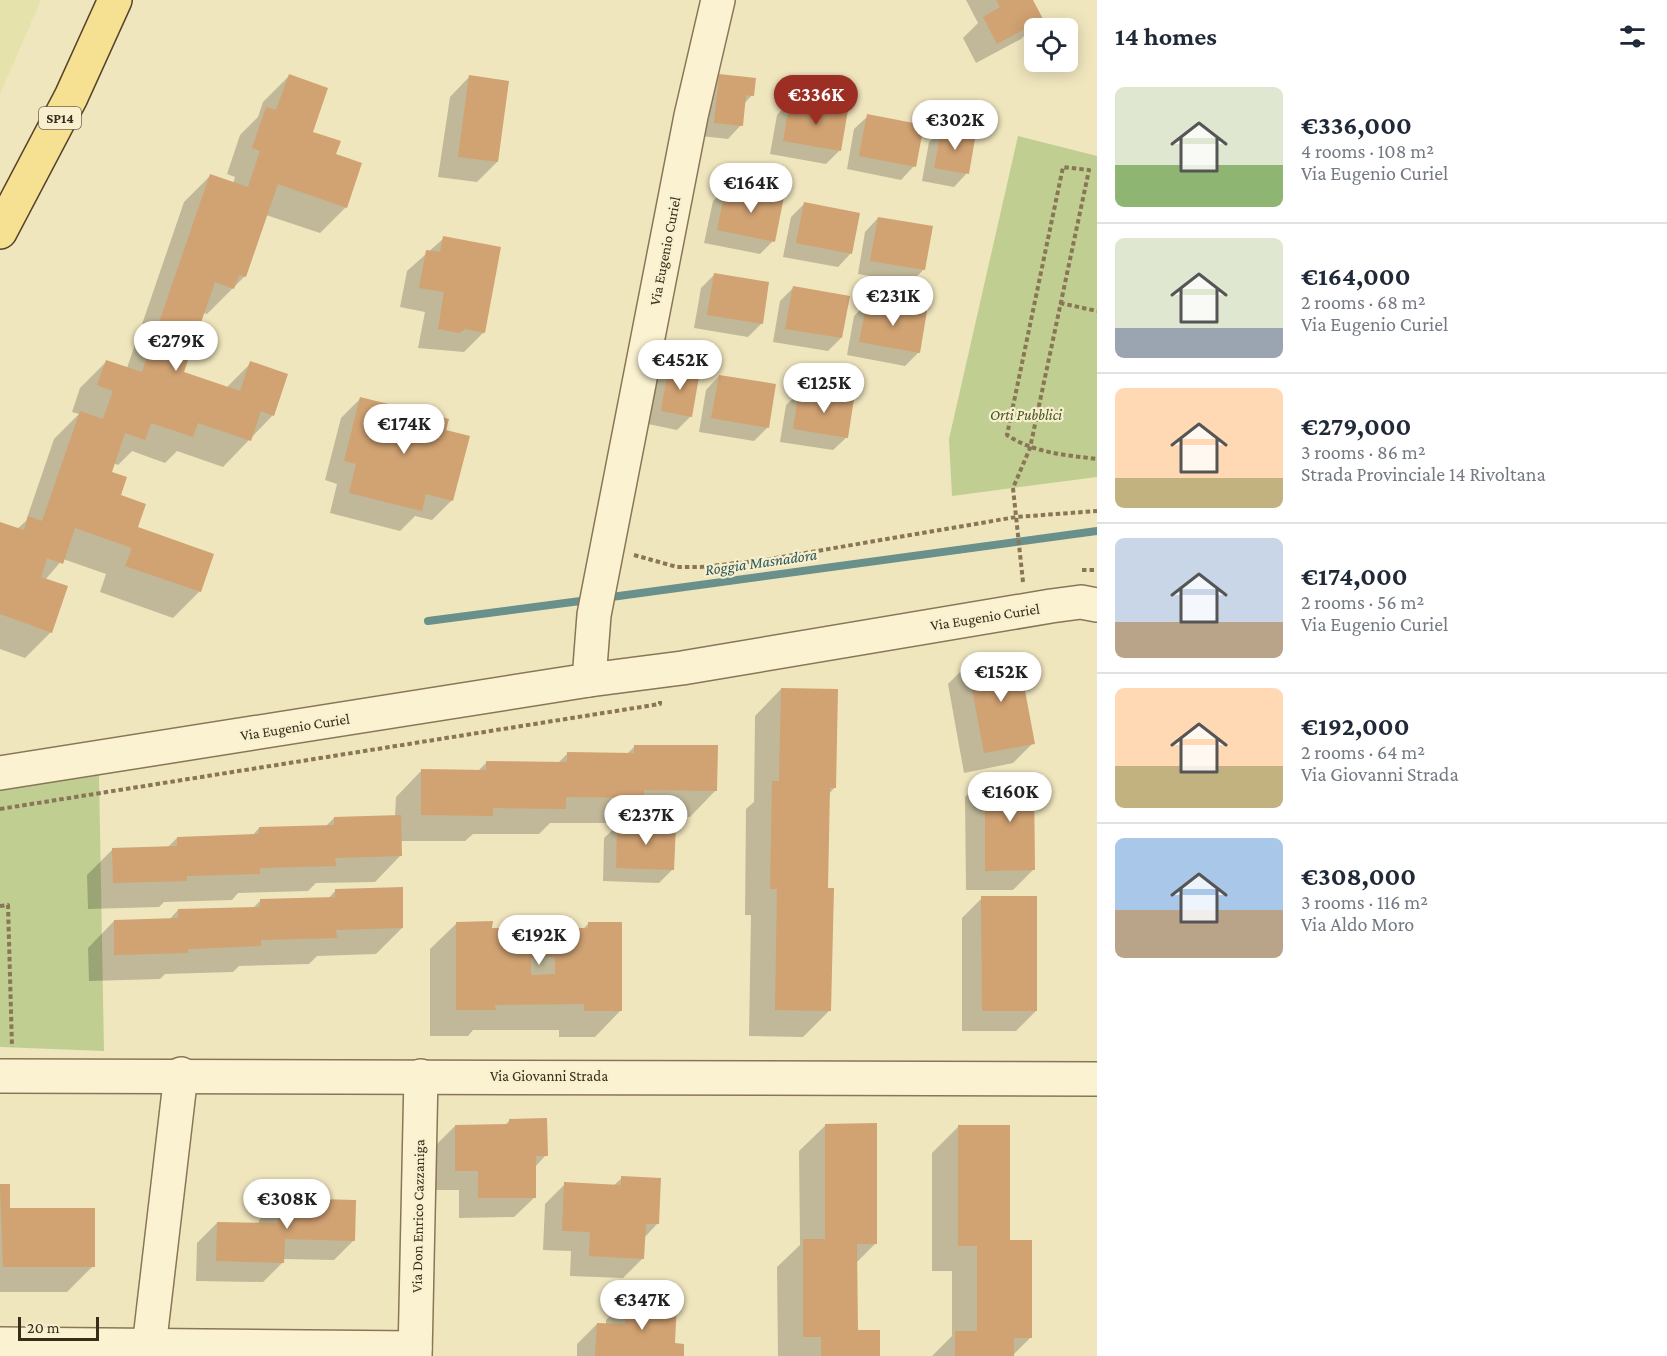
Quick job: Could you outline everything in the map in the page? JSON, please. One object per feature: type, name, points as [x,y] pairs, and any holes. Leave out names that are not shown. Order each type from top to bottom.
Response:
[{"type":"main road","name":"SP14","points":[[0,232],[71,97],[115,0]]},
{"type":"street","name":"Via Eugenio Curiel","points":[[589,680],[594,615],[691,116],[718,0]]},
{"type":"street","name":"Via Eugenio Curiel","points":[[0,773],[589,680],[682,668],[1051,606],[1081,602],[1097,605]]},
{"type":"street","name":"Via Giovanni Strada","points":[[6,1076],[181,1074],[1097,1078]]},
{"type":"street","points":[[149,1350],[181,1074]]},
{"type":"street","name":"Via Don Enrico Cazzaniga","points":[[415,1352],[421,1076]]},
{"type":"street","points":[[0,1344],[149,1350],[415,1352]]},
{"type":"path","points":[[1020,558],[1013,488],[1030,448],[1089,170],[1063,167],[1007,435],[1030,448],[1097,459]]},
{"type":"path","points":[[1060,303],[1097,311]]},
{"type":"path","points":[[608,548],[677,567],[701,567],[764,560],[1016,517],[1097,510]]},
{"type":"path","points":[[0,809],[94,794]]},
{"type":"path","points":[[0,906],[8,906],[6,1076]]},
{"type":"shaded area","points":[[0,0],[41,0],[0,94]]},
{"type":"green space","name":"Orti Pubblici","points":[[1018,136],[1097,156],[1097,477],[952,496],[949,439]]},
{"type":"green space","points":[[99,775],[104,1051],[0,1047],[0,789]]},
{"type":"building","points":[[996,0],[1033,0],[1042,18],[1024,18],[1024,29],[997,44],[983,17],[1000,7]]},
{"type":"building","points":[[289,74],[328,88],[313,132],[341,141],[336,154],[362,163],[347,208],[278,184],[246,277],[239,275],[234,289],[215,282],[184,372],[240,391],[250,361],[288,374],[274,416],[261,411],[251,441],[198,423],[193,437],[151,423],[145,440],[125,433],[112,472],[127,477],[121,495],[146,504],[138,527],[214,554],[201,592],[125,566],[132,548],[75,528],[63,564],[47,558],[41,577],[68,586],[52,633],[0,614],[0,522],[24,530],[28,516],[42,521],[80,411],[103,419],[113,391],[97,385],[106,360],[142,372],[210,174],[248,187],[260,151],[252,148],[266,107],[276,110]]},
{"type":"building","points":[[719,74],[756,78],[754,96],[746,95],[743,126],[714,123]]},
{"type":"building","points":[[469,75],[509,81],[498,162],[458,157]]},
{"type":"building","points":[[790,100],[848,110],[841,151],[783,141]]},
{"type":"building","points":[[867,114],[924,125],[916,167],[859,156]]},
{"type":"building","points":[[942,127],[976,133],[969,174],[934,168]]},
{"type":"building","points":[[726,186],[784,197],[775,242],[717,230]]},
{"type":"building","points":[[804,202],[860,213],[852,254],[796,243]]},
{"type":"building","points":[[878,217],[933,226],[925,270],[870,261]]},
{"type":"building","points":[[443,236],[501,247],[485,333],[465,329],[459,333],[438,329],[444,292],[419,288],[426,250],[440,252]]},
{"type":"building","points":[[714,273],[769,282],[763,324],[707,315]]},
{"type":"building","points":[[793,286],[850,296],[842,338],[785,329]]},
{"type":"building","points":[[867,301],[927,311],[920,353],[859,342]]},
{"type":"building","points":[[669,365],[700,371],[692,417],[661,411]]},
{"type":"building","points":[[719,375],[776,384],[769,428],[711,418]]},
{"type":"building","points":[[799,390],[854,399],[848,438],[793,429]]},
{"type":"building","points":[[360,397],[449,419],[446,430],[470,436],[453,501],[426,494],[422,511],[349,493],[356,464],[344,461]]},
{"type":"building","points":[[1018,653],[1035,744],[984,753],[967,662]]},
{"type":"building","points":[[781,688],[838,689],[836,788],[830,788],[828,888],[834,888],[831,1011],[775,1010],[777,889],[770,889],[772,781],[779,781]]},
{"type":"building","points":[[634,745],[718,745],[717,791],[644,790],[644,798],[566,797],[566,809],[493,808],[493,816],[421,815],[421,769],[486,770],[486,761],[567,762],[567,752],[634,753]]},
{"type":"building","points":[[1034,775],[1035,870],[985,871],[985,776]]},
{"type":"building","points":[[401,815],[402,856],[335,858],[336,866],[260,868],[260,874],[187,876],[187,881],[113,883],[112,848],[177,846],[177,837],[259,834],[259,827],[334,825],[334,817]]},
{"type":"building","points":[[617,823],[676,825],[674,870],[616,868]]},
{"type":"building","points":[[403,887],[403,928],[336,930],[337,938],[261,940],[261,946],[188,949],[188,953],[114,955],[114,920],[178,918],[178,909],[260,907],[260,899],[335,897],[335,889]]},
{"type":"building","points":[[981,896],[1037,896],[1037,1011],[982,1011]]},
{"type":"building","points":[[493,921],[492,928],[588,928],[588,922],[622,922],[622,1011],[584,1011],[584,1004],[495,1005],[496,1010],[456,1010],[456,922]],"holes":[[[555,957],[555,974],[531,975],[531,958]]]},
{"type":"building","points":[[547,1118],[548,1156],[536,1156],[536,1198],[478,1198],[478,1171],[455,1171],[455,1125],[509,1124],[509,1119]]},
{"type":"building","points":[[877,1123],[877,1244],[857,1244],[858,1330],[880,1330],[880,1356],[821,1356],[821,1337],[803,1337],[803,1239],[825,1239],[825,1124]]},
{"type":"building","points":[[958,1125],[1010,1125],[1010,1240],[1032,1240],[1032,1338],[1014,1338],[1014,1356],[955,1356],[955,1331],[977,1331],[977,1246],[958,1246]]},
{"type":"building","points":[[621,1176],[661,1178],[659,1224],[646,1224],[644,1259],[589,1256],[590,1232],[562,1231],[564,1182],[621,1185]]},
{"type":"building","points":[[0,1184],[10,1184],[10,1208],[95,1208],[95,1267],[3,1267]]},
{"type":"building","points":[[279,1198],[356,1200],[355,1241],[285,1239],[284,1263],[216,1261],[217,1222],[278,1223]]},
{"type":"building","points":[[626,1299],[677,1301],[675,1343],[684,1344],[684,1356],[595,1356],[597,1323],[625,1324]]},
{"type":"waterway","name":"Roggia Masnadora","points":[[604,598],[1097,531]]},
{"type":"waterway","name":"Roggia Masnadora","points":[[428,621],[588,600]]}]
